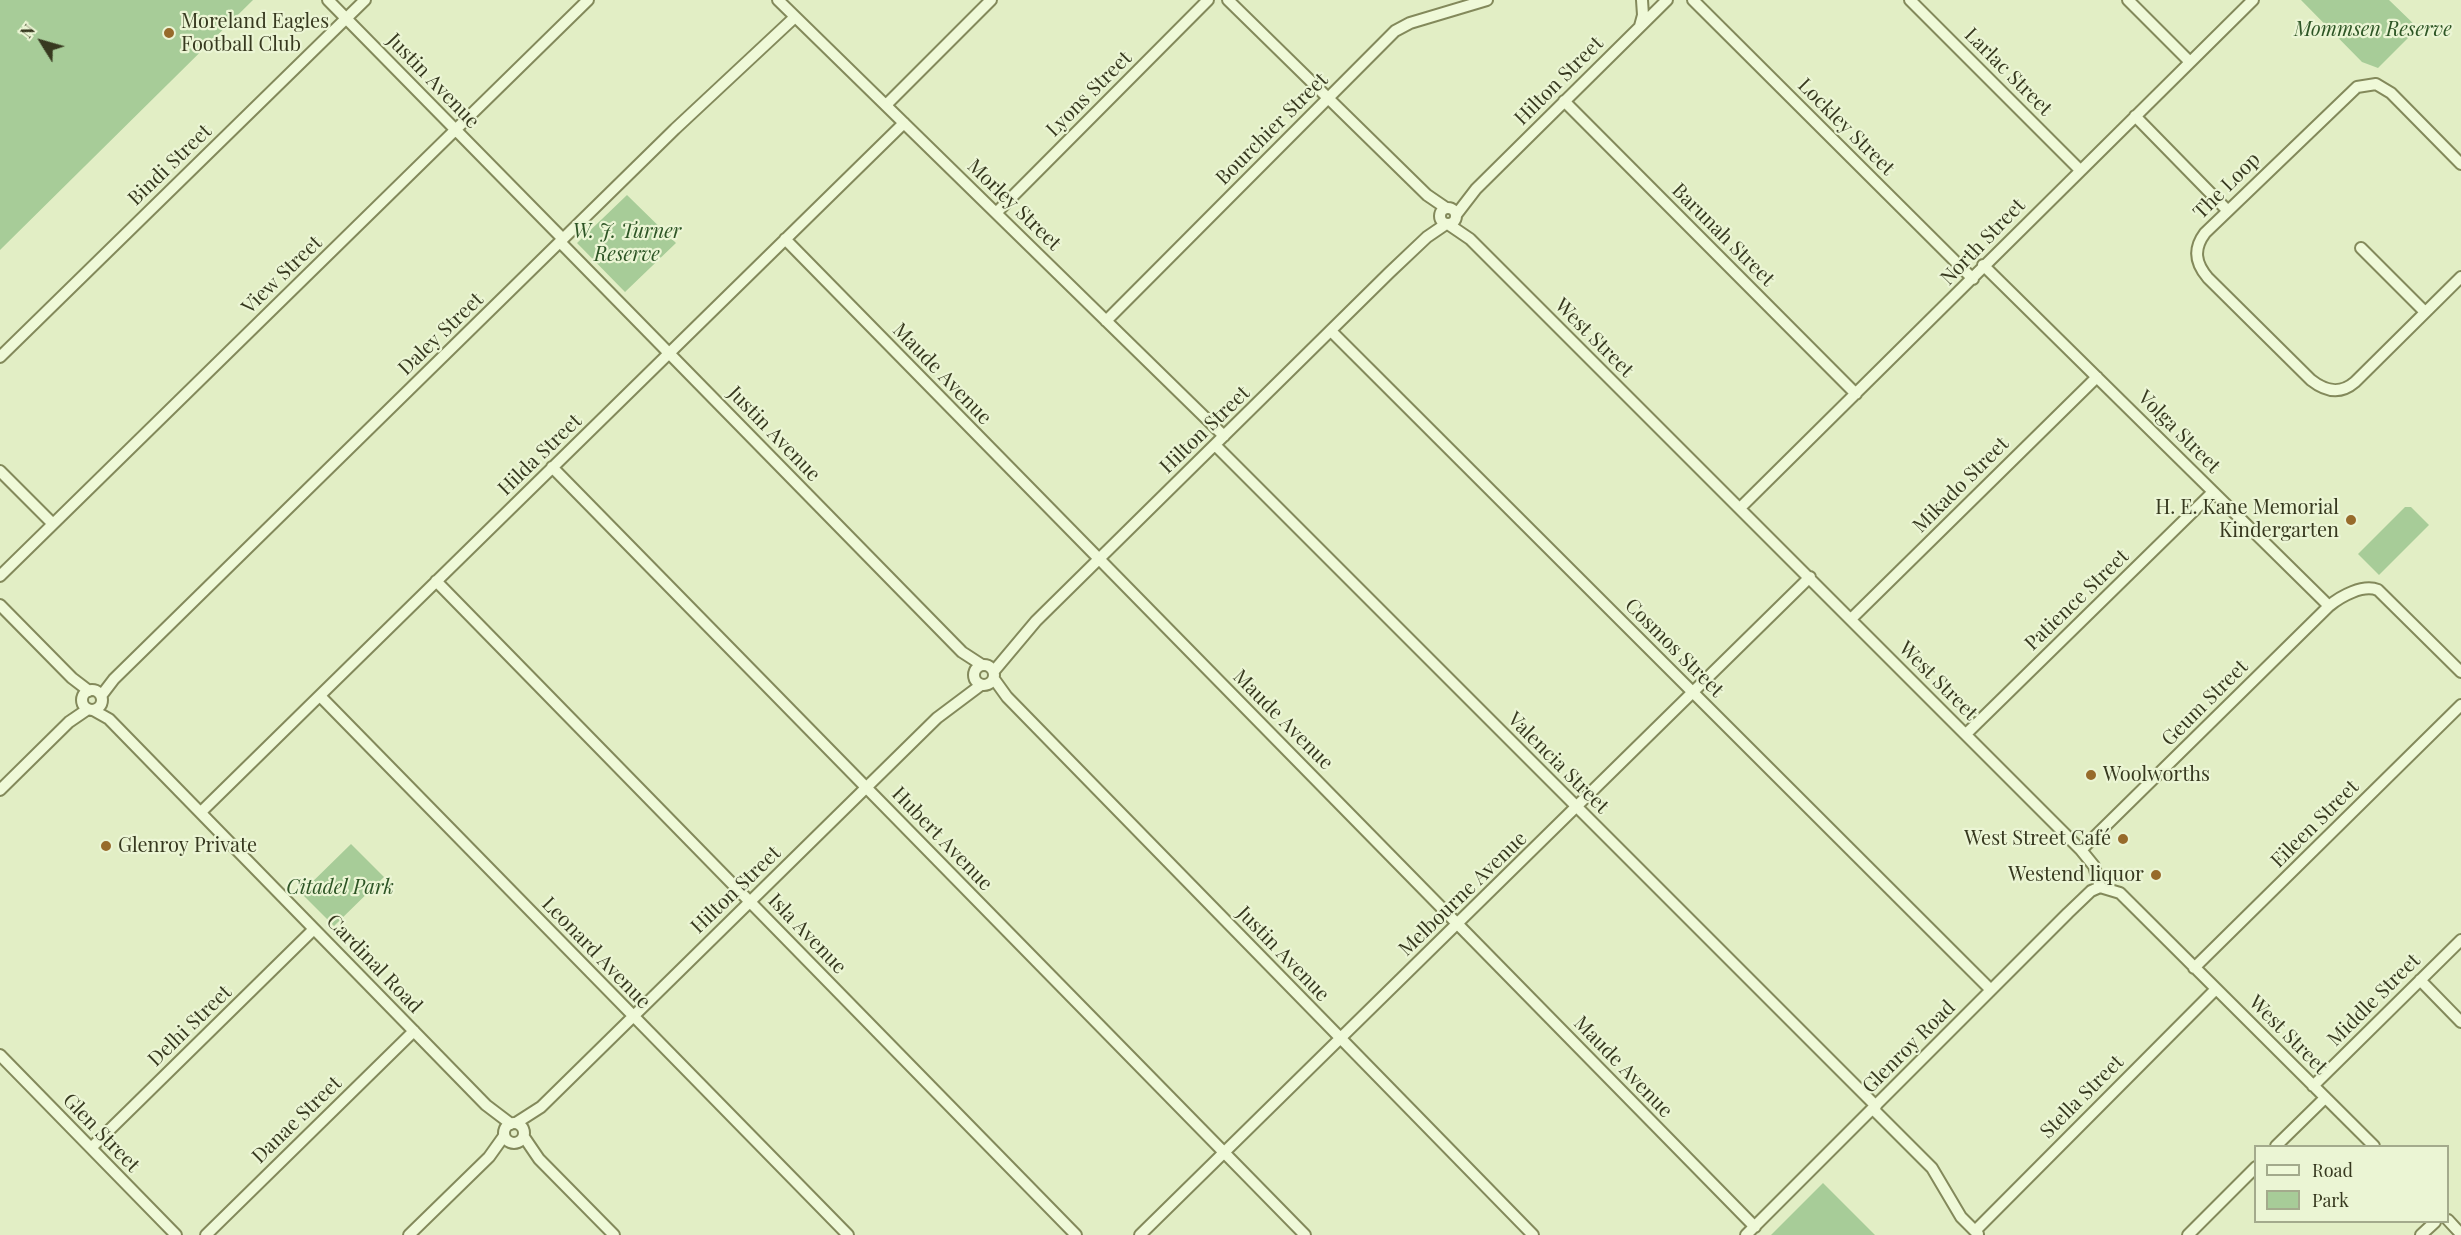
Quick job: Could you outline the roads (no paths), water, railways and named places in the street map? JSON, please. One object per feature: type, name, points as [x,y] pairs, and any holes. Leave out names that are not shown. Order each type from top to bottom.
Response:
[{"type":"street","name":"Justin Avenue","points":[[328,0],[669,353],[1533,1235]]},
{"type":"street","name":"Bindi Street","points":[[0,357],[365,0]]},
{"type":"street","name":"View Street","points":[[0,576],[588,0]]},
{"type":"street","name":"Morley Street","points":[[778,0],[1224,436]]},
{"type":"street","points":[[886,105],[991,0]]},
{"type":"street","name":"Lyons Street","points":[[996,213],[1208,0]]},
{"type":"street","name":"West Street","points":[[1228,0],[1427,195],[2081,850],[2094,866],[2100,887],[2120,893],[2373,1145]]},
{"type":"street","name":"Bourchier Street","points":[[1106,321],[1401,26],[1487,0]]},
{"type":"street","points":[[1639,28],[1643,15],[1642,0]]},
{"type":"street","name":"Hilton Street","points":[[409,1235],[866,787],[1010,650],[1099,559],[1667,0]]},
{"type":"street","name":"Lockley Street","points":[[1693,0],[1973,279]]},
{"type":"street","name":"Larlac Street","points":[[1910,0],[2080,170]]},
{"type":"street","points":[[2128,0],[2190,62]]},
{"type":"street","name":"North Street","points":[[1740,508],[2253,0]]},
{"type":"street","name":"Daley Street","points":[[0,790],[562,240],[795,17]]},
{"type":"street","name":"The Loop","points":[[2461,164],[2391,93],[2376,84],[2365,84],[2346,95],[2227,210],[2199,242],[2197,263],[2208,278],[2318,386],[2339,391],[2349,387],[2461,277]]},
{"type":"street","name":"Barunah Street","points":[[1564,102],[1856,394]]},
{"type":"street","points":[[2134,116],[2227,210]]},
{"type":"street","name":"Hilda Street","points":[[201,812],[904,123]]},
{"type":"street","name":"Maude Avenue","points":[[785,239],[1458,924],[1751,1231]]},
{"type":"street","points":[[2361,248],[2425,312]]},
{"type":"street","name":"Volga Street","points":[[1983,265],[2329,606]]},
{"type":"street","name":"Cosmos Street","points":[[1331,331],[1991,990]]},
{"type":"street","name":"Mikado Street","points":[[1851,619],[2097,377]]},
{"type":"street","name":"Valencia Street","points":[[1215,445],[1874,1108],[1932,1168],[1961,1217],[1977,1233]]},
{"type":"street","name":"Hubert Avenue","points":[[552,467],[1305,1235]]},
{"type":"street","points":[[0,471],[53,524]]},
{"type":"street","name":"Patience Street","points":[[1966,735],[2213,492]]},
{"type":"street","name":"Melbourne Avenue","points":[[1140,1235],[1810,577]]},
{"type":"street","name":"Isla Avenue","points":[[436,581],[1076,1235]]},
{"type":"street","points":[[2329,606],[2343,595],[2367,589],[2378,590],[2461,672]]},
{"type":"street","name":"Cardinal Road","points":[[0,605],[614,1235]]},
{"type":"street","name":"Geum Street","points":[[2081,850],[2329,606]]},
{"type":"street","name":"Leonard Avenue","points":[[320,696],[848,1235]]},
{"type":"street","name":"Eileen Street","points":[[2194,968],[2461,705]]},
{"type":"street","name":"Glenroy Road","points":[[1751,1231],[2091,891],[2100,887]]},
{"type":"street","name":"Delhi Street","points":[[91,1148],[314,929]]},
{"type":"street","name":"Middle Street","points":[[2313,1086],[2461,940]]},
{"type":"street","points":[[2420,980],[2461,1022]]},
{"type":"street","name":"Stella Street","points":[[1977,1233],[2216,989]]},
{"type":"street","name":"Danae Street","points":[[206,1235],[414,1031]]},
{"type":"street","name":"Glen Street","points":[[0,1055],[176,1235]]},
{"type":"street","points":[[2277,1145],[2325,1098]]},
{"type":"street","points":[[2188,1235],[2254,1169]]},
{"type":"street","points":[[2449,1221],[2461,1234]]},
{"type":"street","points":[[2421,1235],[2432,1223]]},
{"type":"place","name":"Moreland Eagles Football Club","points":[[169,33]]},
{"type":"place","name":"H. E. Kane Memorial Kindergarten","points":[[2351,520]]},
{"type":"place","name":"Woolworths","points":[[2091,775]]},
{"type":"place","name":"West Street Café","points":[[2123,839]]},
{"type":"place","name":"Glenroy Private","points":[[106,846]]},
{"type":"place","name":"Westend liquor","points":[[2156,875]]},
{"type":"park label","name":"Mommsen Reserve","points":[[2373,30]]},
{"type":"park label","name":"W. J. Turner Reserve","points":[[627,244]]},
{"type":"park label","name":"Citadel Park","points":[[340,888]]}]
